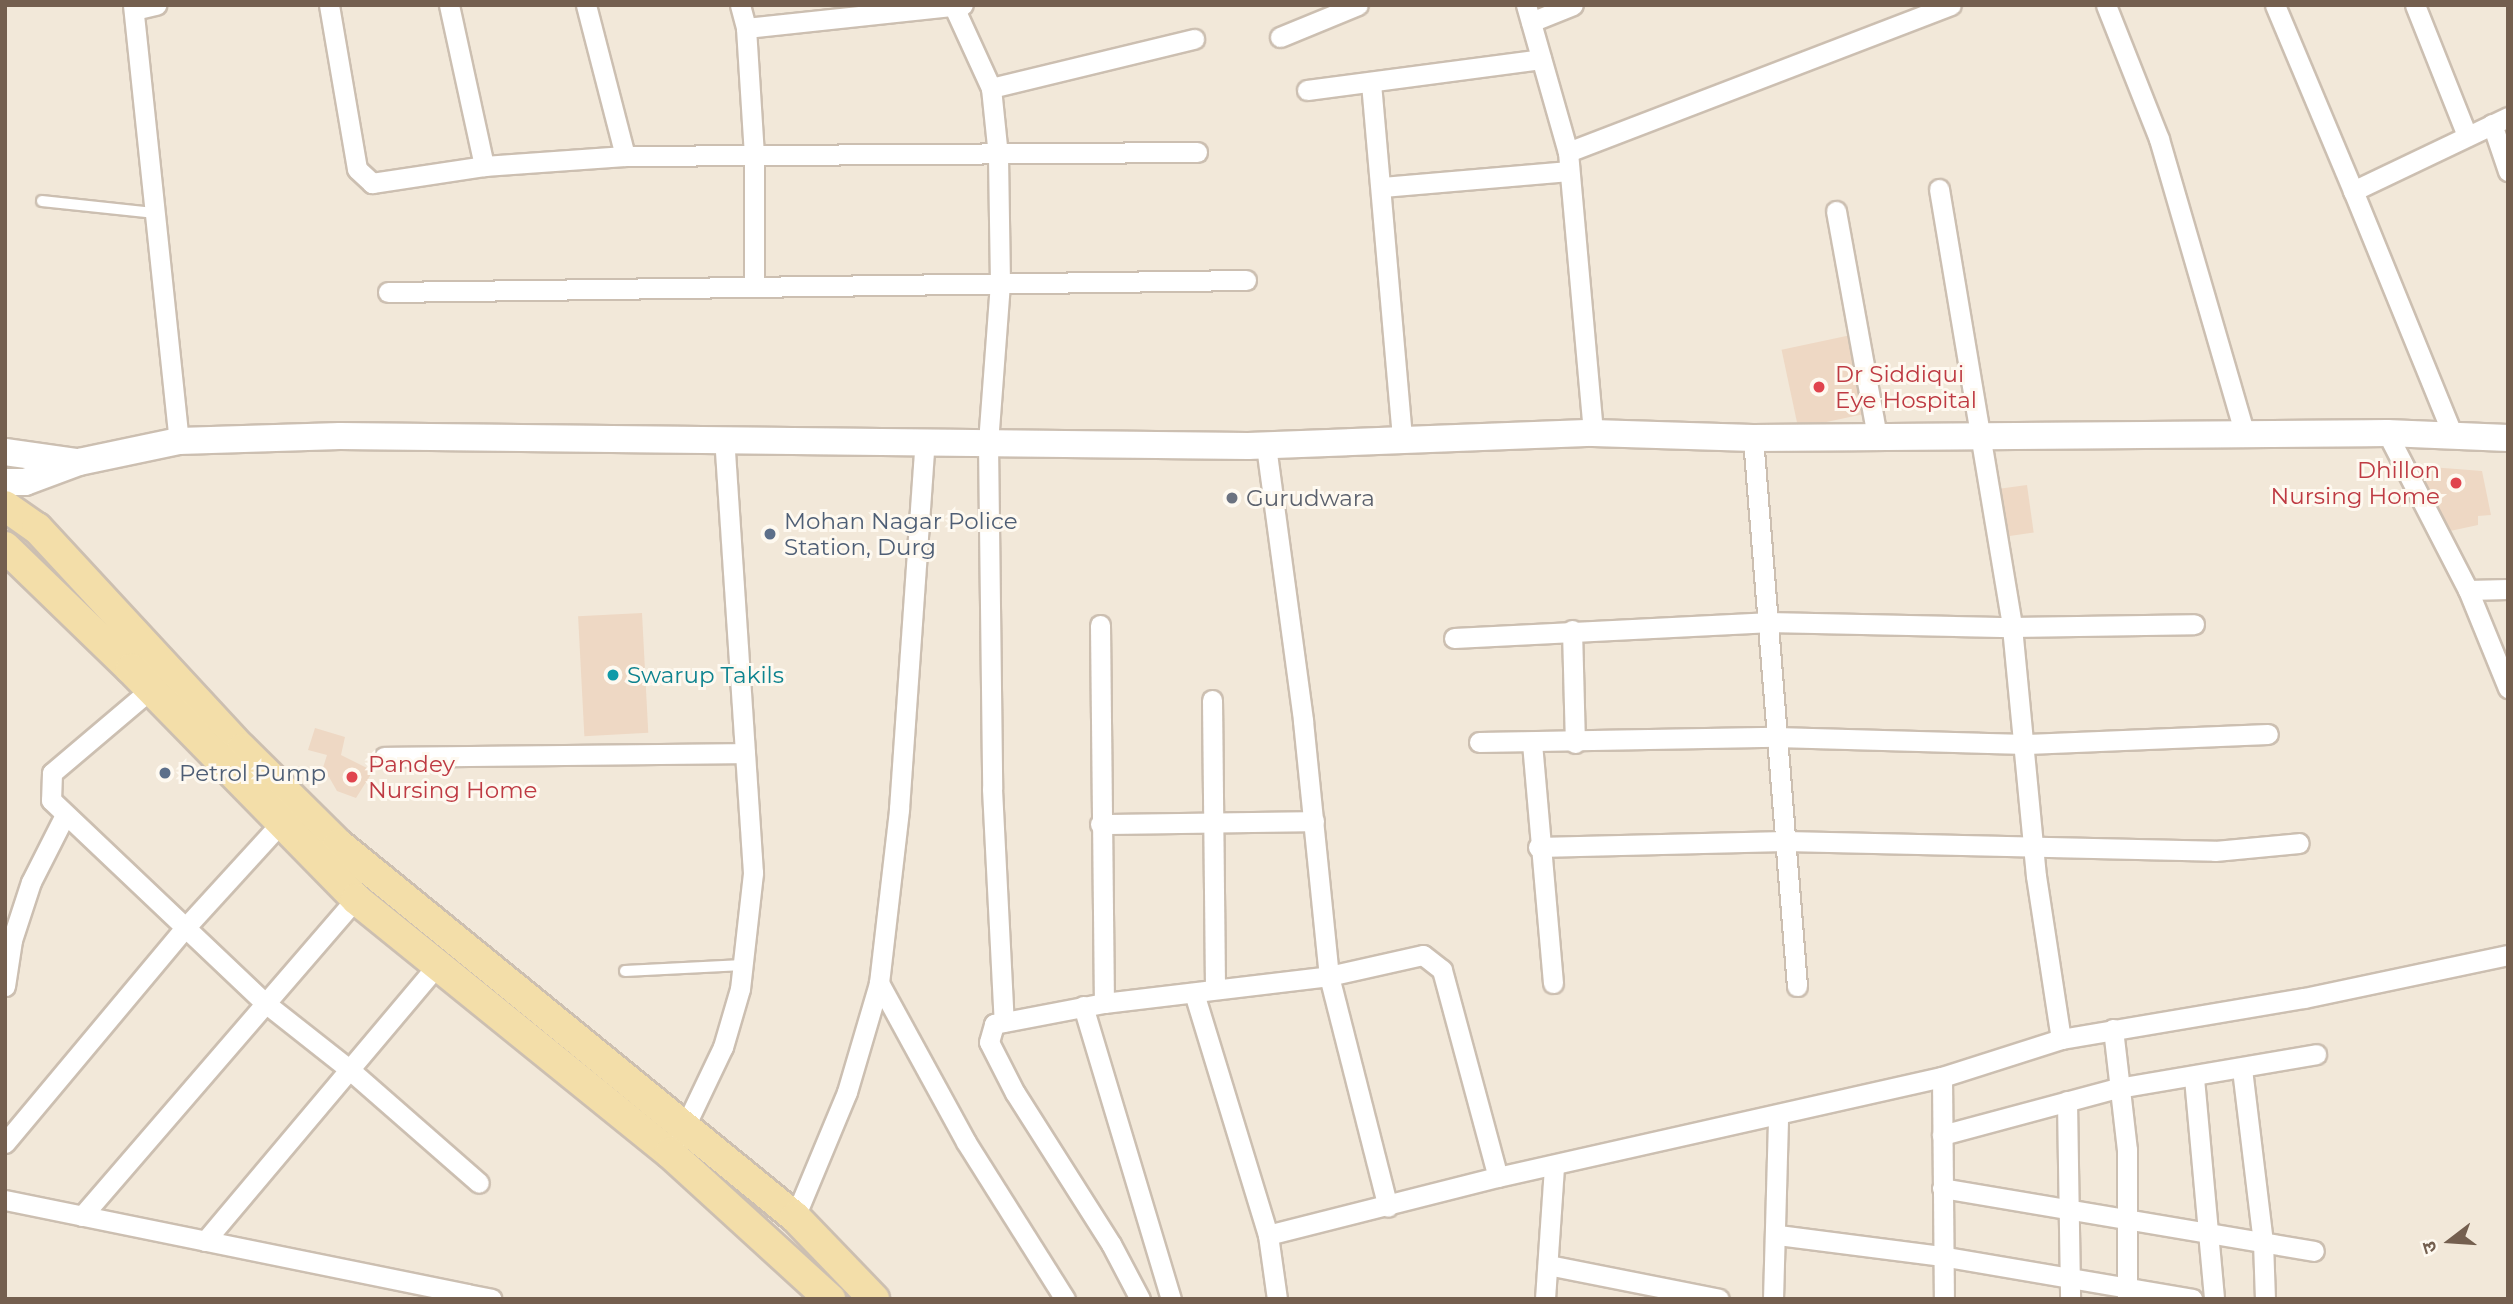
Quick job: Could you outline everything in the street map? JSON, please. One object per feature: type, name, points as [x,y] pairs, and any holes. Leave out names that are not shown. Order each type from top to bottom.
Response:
[{"type":"main road","points":[[5,506],[37,528],[338,844],[687,1125],[795,1217],[874,1299]]},
{"type":"main road","points":[[5,547],[151,689],[279,824],[356,900],[670,1153],[831,1299]]},
{"type":"main road","points":[[99,638],[120,617]]},
{"type":"street","points":[[156,5],[133,7],[179,440]]},
{"type":"street","points":[[329,5],[357,169],[365,179],[384,183],[484,166],[625,156],[998,156],[1197,152]]},
{"type":"street","points":[[449,5],[484,166]]},
{"type":"street","points":[[586,5],[625,156]]},
{"type":"street","points":[[740,5],[746,28],[754,155],[754,287]]},
{"type":"street","points":[[1280,37],[1358,5]]},
{"type":"street","points":[[1573,5],[1529,14],[1568,161],[1593,433]]},
{"type":"street","points":[[1383,187],[1568,161],[1929,9],[1951,5]]},
{"type":"street","points":[[2106,5],[2159,139],[2245,435]]},
{"type":"street","points":[[2275,5],[2454,438]]},
{"type":"street","points":[[2415,5],[2468,136]]},
{"type":"street","points":[[746,28],[957,6],[991,88],[998,156],[1000,283],[988,442],[992,789],[1004,1022]]},
{"type":"street","points":[[991,88],[1194,38]]},
{"type":"street","points":[[1307,90],[1541,59]]},
{"type":"street","points":[[1371,83],[1383,187],[1402,439]]},
{"type":"street","points":[[2353,191],[2500,120],[2508,171]]},
{"type":"street","points":[[1939,189],[1984,436],[2012,627],[2027,744],[2036,876],[2061,1039]]},
{"type":"street","points":[[1836,211],[1877,437]]},
{"type":"street","points":[[388,292],[1247,280]]},
{"type":"street","points":[[5,482],[25,482],[79,462],[179,440],[340,436],[1266,446],[1593,433],[1752,438],[2387,433],[2454,438],[2508,438]]},
{"type":"street","points":[[2387,433],[2468,590],[2508,688]]},
{"type":"street","points":[[1752,438],[1797,986]]},
{"type":"street","points":[[670,1153],[687,1125],[723,1047],[743,965],[753,873],[724,440]]},
{"type":"street","points":[[795,1217],[847,1092],[879,983],[899,809],[925,441]]},
{"type":"street","points":[[1266,446],[1314,821],[1329,976],[1388,1207]]},
{"type":"street","points":[[5,452],[79,462]]},
{"type":"street","points":[[2468,590],[2508,589]]},
{"type":"street","points":[[1454,638],[1767,622],[2012,627],[2194,624]]},
{"type":"street","points":[[1100,625],[1100,824],[1104,1003]]},
{"type":"street","points":[[1572,630],[1575,743]]},
{"type":"street","points":[[151,689],[52,773],[51,800],[64,817],[264,1002],[350,1070],[479,1183]]},
{"type":"street","points":[[1212,700],[1215,987]]},
{"type":"street","points":[[1479,742],[1575,743],[1776,737],[2027,744],[2268,734]]},
{"type":"street","points":[[1532,743],[1538,847],[1553,983]]},
{"type":"street","points":[[384,757],[745,753]]},
{"type":"street","points":[[5,986],[12,940],[31,882],[64,817]]},
{"type":"street","points":[[1100,824],[1314,821]]},
{"type":"street","points":[[5,1143],[185,928],[279,824]]},
{"type":"street","points":[[1538,847],[1785,841],[2035,844],[2215,851],[2299,843]]},
{"type":"street","points":[[82,1216],[264,1002],[356,900]]},
{"type":"street","points":[[1140,1299],[989,1042],[995,1024],[1083,1006],[1194,993],[1215,987],[1329,976],[1408,955],[1434,960],[1442,970],[1498,1177]]},
{"type":"street","points":[[1268,1235],[1388,1207],[1498,1177],[1554,1167],[1942,1077],[2061,1039],[2304,998],[2508,955]]},
{"type":"street","points":[[205,1241],[436,967]]},
{"type":"street","points":[[879,983],[966,1142],[1068,1298]]},
{"type":"street","points":[[1194,993],[1268,1235],[1277,1299]]},
{"type":"street","points":[[1083,1006],[1171,1299]]},
{"type":"street","points":[[2113,1029],[2127,1150],[2127,1293]]},
{"type":"street","points":[[1942,1135],[2118,1088],[2194,1078],[2316,1054]]},
{"type":"street","points":[[2242,1069],[2263,1242],[2265,1299]]},
{"type":"street","points":[[1942,1077],[1941,1256],[1944,1299]]},
{"type":"street","points":[[2194,1078],[2214,1299]]},
{"type":"street","points":[[2067,1101],[2070,1299]]},
{"type":"street","points":[[1773,1299],[1778,1235],[1779,1115]]},
{"type":"street","points":[[1545,1299],[1554,1167]]},
{"type":"street","points":[[1941,1188],[2314,1251]]},
{"type":"street","points":[[5,1200],[466,1297],[492,1299]]},
{"type":"street","points":[[1778,1235],[1941,1256],[2069,1278],[2127,1293],[2192,1299]]},
{"type":"street","points":[[1548,1265],[1718,1299]]},
{"type":"lane","points":[[42,201],[155,214]]},
{"type":"lane","points":[[625,971],[743,965]]},
{"type":"shaded area","points":[[5,5],[2508,5],[2508,1299],[5,1299]]},
{"type":"building","points":[[1851,335],[1868,413],[1798,428],[1782,350]]},
{"type":"building","points":[[2418,466],[2482,471],[2491,515],[2478,516],[2478,525],[2450,531],[2453,541],[2448,542]]},
{"type":"building","points":[[2027,485],[2034,533],[2008,536],[2001,489]]},
{"type":"building","name":"Swarup Takils","points":[[642,613],[648,733],[584,736],[578,616]]},
{"type":"building","points":[[315,728],[345,737],[341,755],[373,771],[356,798],[337,791],[329,777],[321,774],[327,755],[308,750]]},
{"type":"place","name":"Dr Siddiqui Eye Hospital","points":[[1819,387]]},
{"type":"place","name":"Dhillon Nursing Home","points":[[2456,483]]},
{"type":"place","name":"Gurudwara","points":[[1232,498]]},
{"type":"place","name":"Mohan Nagar Police Station, Durg","points":[[770,534]]},
{"type":"place","name":"Swarup Takils","points":[[613,675]]},
{"type":"place","name":"Petrol Pump","points":[[165,773]]},
{"type":"place","name":"Pandey Nursing Home","points":[[352,777]]}]
